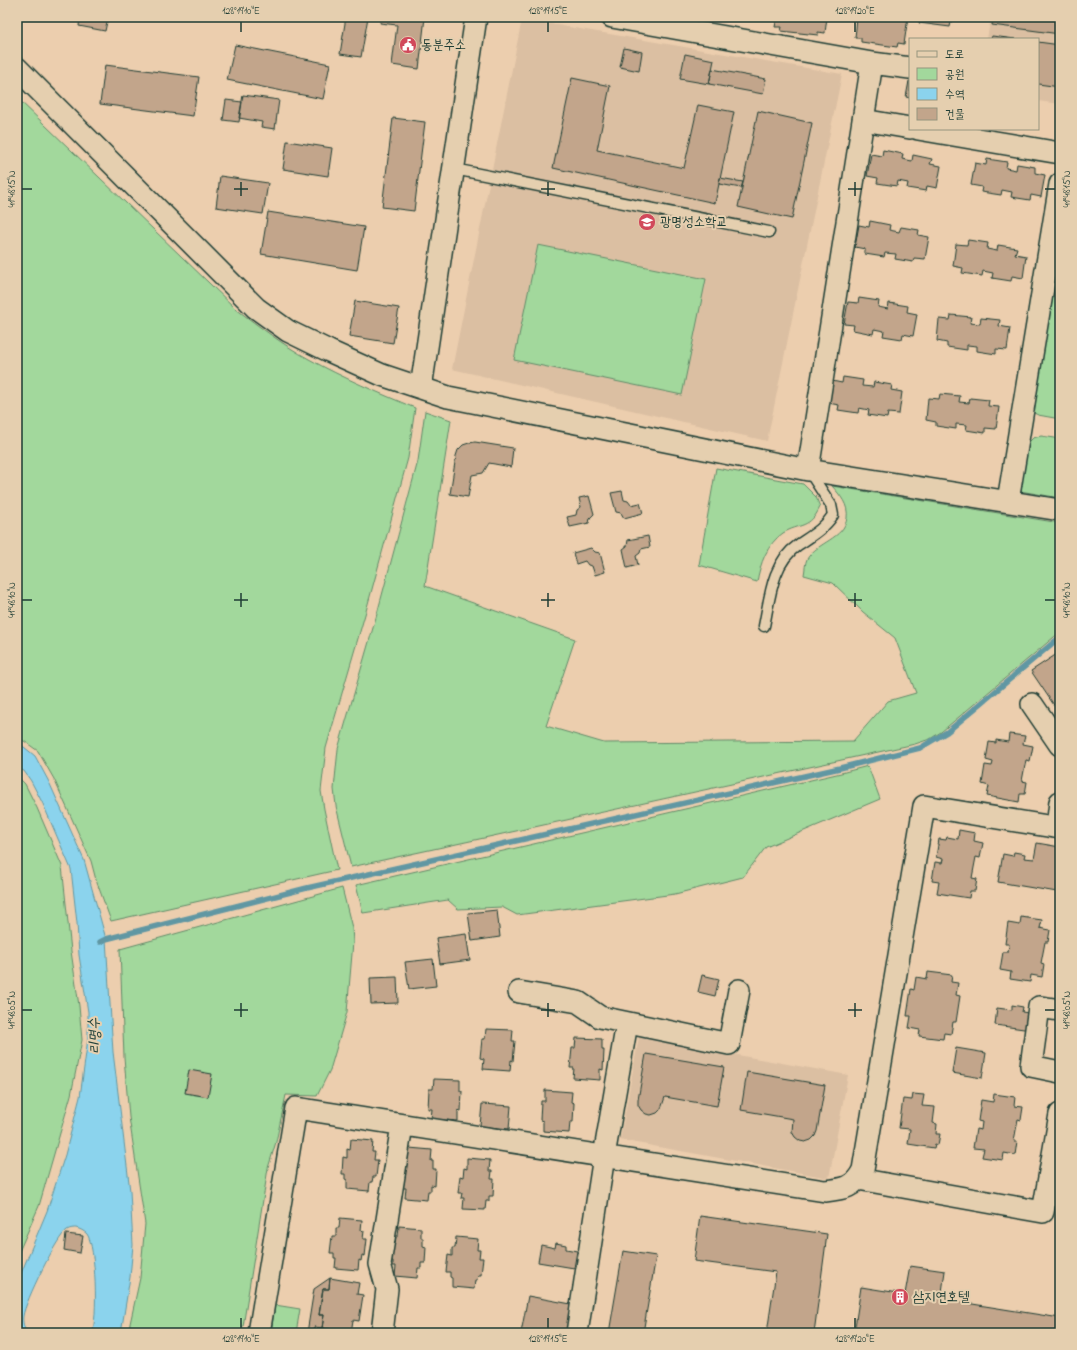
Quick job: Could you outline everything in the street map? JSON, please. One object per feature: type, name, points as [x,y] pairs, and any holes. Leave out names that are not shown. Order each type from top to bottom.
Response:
[{"type":"street","points":[[422,388],[476,17]]},
{"type":"street","points":[[612,17],[872,63],[909,68]]},
{"type":"street","points":[[808,470],[872,63]]},
{"type":"street","points":[[17,68],[256,308],[288,331],[382,375],[448,397],[808,470],[1060,510]]},
{"type":"street","points":[[864,120],[909,128]]},
{"type":"street","points":[[924,130],[1060,153]]},
{"type":"street","points":[[1008,501],[1060,184]]},
{"type":"street","points":[[1032,704],[1060,745]]},
{"type":"street","points":[[259,1333],[296,1108],[825,1191],[850,1186],[858,1179],[863,1170],[924,806],[1058,828],[1060,802]]},
{"type":"street","points":[[518,992],[578,1002],[600,1017],[729,1044],[740,990]]},
{"type":"street","points":[[1060,1010],[1039,1006],[1030,1066],[1060,1072]]},
{"type":"street","points":[[577,1333],[604,1156],[627,1023]]},
{"type":"street","points":[[858,1179],[1043,1212],[1060,1114]]},
{"type":"street","points":[[382,1333],[388,1289],[380,1264],[402,1125]]},
{"type":"lane","points":[[454,169],[769,232]]},
{"type":"lane","points":[[764,626],[774,579],[784,558],[797,546],[814,536],[827,524],[833,515],[831,505],[808,470]]},
{"type":"shaded area","points":[[991,17],[1060,17],[1060,104],[1039,101],[1039,38],[987,38]]},
{"type":"shaded area","name":"광명성소학교","points":[[522,19],[842,74],[767,441],[452,369]]},
{"type":"shaded area","points":[[639,1037],[848,1075],[829,1178],[620,1140]]},
{"type":"green space","points":[[17,98],[236,309],[299,354],[348,379],[415,408],[408,458],[366,611],[326,748],[321,791],[337,870],[111,921],[96,880],[91,861],[54,779],[38,751],[24,741],[17,739]]},
{"type":"green space","points":[[538,245],[706,279],[682,395],[514,360]]},
{"type":"green space","points":[[1060,254],[1060,419],[1038,415],[1034,413],[1034,407]]},
{"type":"green space","points":[[425,411],[451,420],[425,586],[575,639],[546,726],[604,743],[853,741],[888,701],[916,693],[895,638],[863,612],[833,583],[804,575],[806,561],[811,553],[836,536],[845,525],[847,509],[841,497],[832,486],[1060,523],[1060,632],[941,732],[930,739],[915,744],[351,867],[336,806],[334,789],[338,749],[377,614],[418,461]]},
{"type":"green space","points":[[1041,436],[1055,438],[1060,441],[1060,498],[1020,491],[1028,443],[1033,438]]},
{"type":"green space","points":[[716,468],[803,484],[816,497],[820,507],[812,519],[808,522],[783,533],[777,538],[762,561],[757,582],[699,565]]},
{"type":"green space","points":[[868,766],[880,799],[766,847],[743,877],[675,894],[517,915],[502,907],[458,909],[448,900],[363,913],[356,885]]},
{"type":"green space","points":[[17,776],[25,784],[37,808],[62,866],[82,1040],[71,1095],[39,1206],[17,1256]]},
{"type":"green space","points":[[342,888],[352,928],[353,942],[347,1012],[330,1070],[317,1096],[286,1095],[276,1142],[268,1168],[242,1333],[128,1333],[140,1278],[145,1224],[129,1117],[124,1057],[120,949]]},
{"type":"green space","points":[[275,1305],[300,1309],[296,1333],[271,1333]]},
{"type":"water","name":"리명수","points":[[17,744],[24,747],[35,756],[49,782],[84,860],[106,939],[113,1052],[130,1191],[133,1245],[130,1277],[121,1333],[92,1333],[95,1313],[95,1283],[90,1241],[87,1234],[82,1230],[72,1228],[68,1229],[62,1235],[56,1244],[29,1298],[23,1316],[24,1327],[27,1333],[17,1333],[17,1283],[47,1211],[65,1155],[80,1097],[88,1038],[88,1012],[79,955],[71,869],[43,804],[31,781],[24,771],[17,768]]},
{"type":"building","points":[[80,17],[108,17],[105,31],[79,26]]},
{"type":"building","points":[[346,17],[368,17],[361,57],[340,54]]},
{"type":"building","name":"동분주소","points":[[381,17],[425,17],[419,69],[392,65],[397,25],[380,23]]},
{"type":"building","points":[[777,17],[827,17],[825,33],[818,32],[818,35],[781,31],[782,27],[775,27]]},
{"type":"building","points":[[857,17],[908,17],[904,44],[898,43],[897,47],[861,42],[861,38],[855,38]]},
{"type":"building","points":[[920,17],[952,17],[950,27],[919,23]]},
{"type":"building","points":[[993,17],[1060,17],[1060,34],[992,25]]},
{"type":"building","points":[[992,36],[1007,38],[991,38]]},
{"type":"building","points":[[1039,42],[1060,45],[1060,87],[1039,84]]},
{"type":"building","points":[[235,45],[330,64],[323,99],[227,80]]},
{"type":"building","points":[[624,48],[642,52],[639,71],[620,67]]},
{"type":"building","points":[[685,54],[714,60],[709,84],[680,79]]},
{"type":"building","points":[[105,65],[199,77],[193,116],[100,104]]},
{"type":"building","points":[[712,69],[766,79],[763,94],[709,84]]},
{"type":"building","points":[[572,78],[610,86],[597,150],[684,168],[698,105],[734,112],[715,203],[553,168]]},
{"type":"building","points":[[909,81],[909,98],[906,97]]},
{"type":"building","points":[[243,95],[279,100],[275,129],[261,127],[262,122],[239,118]]},
{"type":"building","points":[[226,100],[242,102],[239,122],[223,120]]},
{"type":"building","points":[[758,111],[812,123],[792,219],[738,207]]},
{"type":"building","points":[[393,118],[425,122],[414,211],[382,207]]},
{"type":"building","points":[[287,141],[332,148],[328,176],[283,169]]},
{"type":"building","points":[[883,150],[903,154],[902,159],[912,161],[913,155],[932,159],[930,164],[941,166],[937,188],[927,186],[926,191],[907,188],[908,183],[898,181],[897,186],[877,183],[878,178],[867,176],[871,154],[882,156]]},
{"type":"building","points":[[987,159],[1007,162],[1006,168],[1016,170],[1017,164],[1035,167],[1035,173],[1045,175],[1041,197],[1031,195],[1030,200],[1011,197],[1012,192],[1002,190],[1001,195],[981,192],[982,187],[971,185],[975,163],[986,165]]},
{"type":"building","points":[[220,176],[268,183],[263,214],[216,207]]},
{"type":"building","points":[[720,178],[743,182],[741,188],[719,184]]},
{"type":"building","points":[[268,212],[364,227],[357,270],[261,254]]},
{"type":"building","points":[[870,221],[890,225],[889,230],[899,232],[901,227],[919,230],[918,235],[929,237],[925,259],[914,258],[913,262],[895,259],[896,254],[885,253],[884,257],[865,254],[865,249],[855,247],[859,225],[869,227]]},
{"type":"building","points":[[968,240],[988,243],[987,249],[997,251],[998,245],[1017,248],[1015,254],[1026,256],[1023,278],[1012,276],[1011,281],[992,278],[993,273],[983,271],[982,276],[962,273],[963,268],[953,266],[956,244],[967,245]]},
{"type":"building","points":[[859,298],[879,301],[878,307],[888,309],[889,303],[908,306],[907,312],[917,314],[913,336],[903,334],[902,339],[883,336],[884,331],[874,329],[873,334],[853,330],[854,325],[844,324],[848,302],[858,303]]},
{"type":"building","points":[[355,301],[399,308],[393,343],[349,336]]},
{"type":"building","points":[[951,315],[971,317],[970,323],[980,324],[981,318],[1000,320],[999,326],[1010,328],[1007,350],[996,349],[996,354],[977,351],[977,346],[967,345],[967,350],[947,347],[947,343],[937,341],[939,319],[950,320]]},
{"type":"building","points":[[843,377],[863,380],[862,386],[873,387],[874,382],[892,385],[891,390],[902,392],[899,414],[888,413],[887,418],[868,415],[869,410],[859,408],[858,413],[838,410],[839,405],[828,403],[832,381],[842,383]]},
{"type":"building","points":[[940,394],[960,396],[959,402],[969,403],[970,398],[989,400],[988,406],[999,407],[996,429],[985,428],[985,433],[966,430],[967,425],[956,424],[956,429],[936,426],[936,422],[926,420],[928,398],[939,399]]},
{"type":"building","points":[[475,442],[513,448],[511,467],[489,463],[483,473],[472,475],[468,497],[450,494],[458,450],[463,445]]},
{"type":"building","points":[[622,491],[624,500],[628,501],[631,505],[640,503],[643,513],[624,518],[621,513],[616,512],[611,493]]},
{"type":"building","points":[[589,496],[594,514],[590,518],[589,523],[570,527],[567,517],[576,515],[577,510],[581,507],[579,498]]},
{"type":"building","points":[[648,536],[650,547],[641,549],[640,553],[636,556],[638,565],[627,568],[623,549],[627,546],[628,540]]},
{"type":"building","points":[[591,548],[595,552],[600,553],[605,572],[595,575],[592,566],[588,565],[585,561],[576,564],[573,553]]},
{"type":"building","points":[[1060,652],[1060,714],[1031,671]]},
{"type":"building","points":[[1009,734],[1025,736],[1023,744],[1033,746],[1030,761],[1026,760],[1022,781],[1027,782],[1025,794],[1020,794],[1019,802],[987,796],[989,786],[982,784],[985,765],[992,766],[993,762],[986,760],[989,742],[996,743],[996,740],[1008,742]]},
{"type":"building","points":[[959,830],[975,833],[974,841],[983,843],[980,858],[976,857],[972,878],[977,879],[975,891],[970,891],[969,898],[937,893],[939,882],[932,881],[935,862],[942,863],[943,859],[936,857],[939,839],[946,840],[947,837],[958,839]]},
{"type":"building","points":[[1037,843],[1060,847],[1060,877],[1057,892],[998,882],[1003,854],[1013,856],[1014,852],[1025,854],[1024,858],[1034,859]]},
{"type":"building","points":[[497,910],[500,937],[472,941],[468,913]]},
{"type":"building","points":[[1021,917],[1042,920],[1040,928],[1050,930],[1048,942],[1045,942],[1041,963],[1044,964],[1042,977],[1031,975],[1030,982],[1010,979],[1011,972],[1000,970],[1003,952],[1008,952],[1009,944],[1005,944],[1008,923],[1020,925]]},
{"type":"building","points":[[466,934],[470,960],[440,964],[436,938]]},
{"type":"building","points":[[433,959],[436,986],[409,989],[405,962]]},
{"type":"building","points":[[928,972],[952,975],[951,982],[958,983],[956,995],[960,996],[956,1022],[953,1022],[951,1034],[944,1033],[943,1039],[919,1036],[920,1030],[909,1028],[911,1016],[907,1016],[911,989],[914,990],[916,977],[927,979]]},
{"type":"building","points":[[702,975],[719,979],[715,996],[698,992]]},
{"type":"building","points":[[397,977],[398,1003],[371,1004],[370,978]]},
{"type":"building","points":[[1012,1005],[1023,1007],[1022,1012],[1034,1014],[1031,1030],[995,1025],[997,1008],[1012,1010]]},
{"type":"building","points":[[486,1029],[513,1030],[512,1041],[515,1041],[513,1061],[511,1060],[510,1071],[483,1069],[484,1059],[480,1058],[482,1039],[485,1039]]},
{"type":"building","points":[[576,1038],[602,1039],[602,1050],[604,1050],[603,1070],[600,1069],[600,1080],[573,1078],[574,1068],[570,1068],[572,1048],[575,1048]]},
{"type":"building","points":[[956,1048],[986,1053],[982,1078],[952,1073]]},
{"type":"building","points":[[646,1054],[724,1067],[717,1106],[665,1097],[661,1109],[657,1113],[651,1115],[646,1114],[638,1105],[638,1100]]},
{"type":"building","points":[[189,1070],[212,1074],[208,1097],[185,1093]]},
{"type":"building","points":[[747,1072],[825,1085],[817,1131],[811,1140],[805,1142],[800,1141],[795,1137],[792,1132],[793,1119],[741,1110]]},
{"type":"building","points":[[434,1079],[460,1080],[460,1091],[462,1091],[461,1111],[458,1110],[458,1121],[431,1119],[432,1109],[428,1109],[429,1089],[433,1089]]},
{"type":"building","points":[[545,1090],[572,1092],[571,1102],[574,1103],[573,1122],[570,1122],[569,1133],[543,1131],[543,1121],[540,1120],[541,1101],[545,1101]]},
{"type":"building","points":[[913,1094],[924,1095],[922,1106],[935,1107],[933,1123],[937,1124],[936,1134],[940,1134],[938,1145],[935,1144],[934,1148],[908,1144],[910,1129],[899,1128],[903,1099],[912,1100]]},
{"type":"building","points":[[994,1094],[1015,1097],[1014,1106],[1023,1107],[1021,1120],[1018,1119],[1014,1141],[1017,1141],[1015,1155],[1004,1153],[1003,1160],[982,1157],[984,1149],[973,1148],[976,1129],[981,1130],[982,1122],[978,1121],[981,1100],[993,1102]]},
{"type":"building","points":[[482,1104],[511,1106],[509,1129],[480,1126]]},
{"type":"building","points":[[351,1139],[373,1141],[372,1152],[375,1152],[374,1160],[378,1160],[376,1177],[373,1177],[372,1182],[370,1182],[369,1191],[347,1189],[345,1174],[342,1174],[343,1157],[347,1158],[347,1149],[350,1150]]},
{"type":"building","points":[[409,1148],[432,1150],[431,1161],[433,1161],[433,1169],[436,1169],[435,1186],[431,1185],[431,1191],[428,1191],[427,1200],[405,1198],[406,1188],[403,1188],[404,1183],[400,1183],[406,1158],[408,1159]]},
{"type":"building","points":[[467,1158],[490,1160],[489,1171],[492,1171],[491,1179],[494,1179],[493,1196],[489,1196],[489,1201],[486,1201],[485,1210],[463,1209],[464,1198],[461,1198],[462,1193],[458,1193],[460,1176],[463,1177],[464,1168],[467,1169]]},
{"type":"building","points":[[700,1216],[827,1234],[814,1333],[767,1333],[776,1272],[694,1261]]},
{"type":"building","points":[[340,1218],[362,1220],[361,1230],[364,1231],[363,1239],[367,1239],[365,1256],[362,1255],[361,1261],[359,1260],[358,1270],[335,1268],[336,1258],[334,1258],[334,1253],[330,1253],[332,1236],[336,1236],[336,1228],[339,1228]]},
{"type":"building","points":[[399,1226],[421,1228],[423,1246],[426,1247],[425,1263],[421,1263],[421,1268],[418,1268],[417,1278],[395,1276],[396,1266],[393,1266],[393,1261],[390,1260],[391,1243],[395,1244]]},
{"type":"building","points":[[66,1234],[83,1236],[80,1253],[64,1250]]},
{"type":"building","points":[[456,1237],[478,1239],[477,1250],[480,1250],[479,1258],[483,1258],[481,1275],[478,1275],[477,1280],[475,1280],[474,1289],[452,1287],[450,1272],[446,1272],[448,1255],[452,1256],[452,1248],[455,1248]]},
{"type":"building","points":[[556,1243],[566,1245],[566,1249],[577,1251],[574,1268],[538,1262],[541,1245],[555,1248]]},
{"type":"building","points":[[623,1251],[656,1256],[643,1333],[609,1333]]},
{"type":"building","name":"삼지연호텔","points":[[910,1266],[945,1271],[941,1299],[1060,1318],[1060,1333],[854,1333],[861,1287],[905,1294]]},
{"type":"building","points":[[330,1278],[359,1283],[357,1294],[363,1295],[359,1321],[353,1320],[351,1333],[322,1328],[324,1315],[319,1315],[323,1289],[329,1289]]},
{"type":"building","points":[[330,1278],[329,1289],[323,1289],[319,1315],[324,1315],[322,1328],[314,1327],[313,1333],[307,1333],[314,1289]]},
{"type":"building","points":[[528,1296],[571,1304],[566,1333],[521,1333]]},
{"type":"building","points":[[314,1327],[322,1328],[353,1333],[313,1333]]},
{"type":"waterway","points":[[100,942],[106,939],[307,888],[840,768],[920,748],[947,732],[1060,637]]},
{"type":"place","name":"동분주소","points":[[408,45]]},
{"type":"place","name":"광명성소학교","points":[[647,222]]},
{"type":"place","name":"삼지연호텔","points":[[900,1297]]}]
